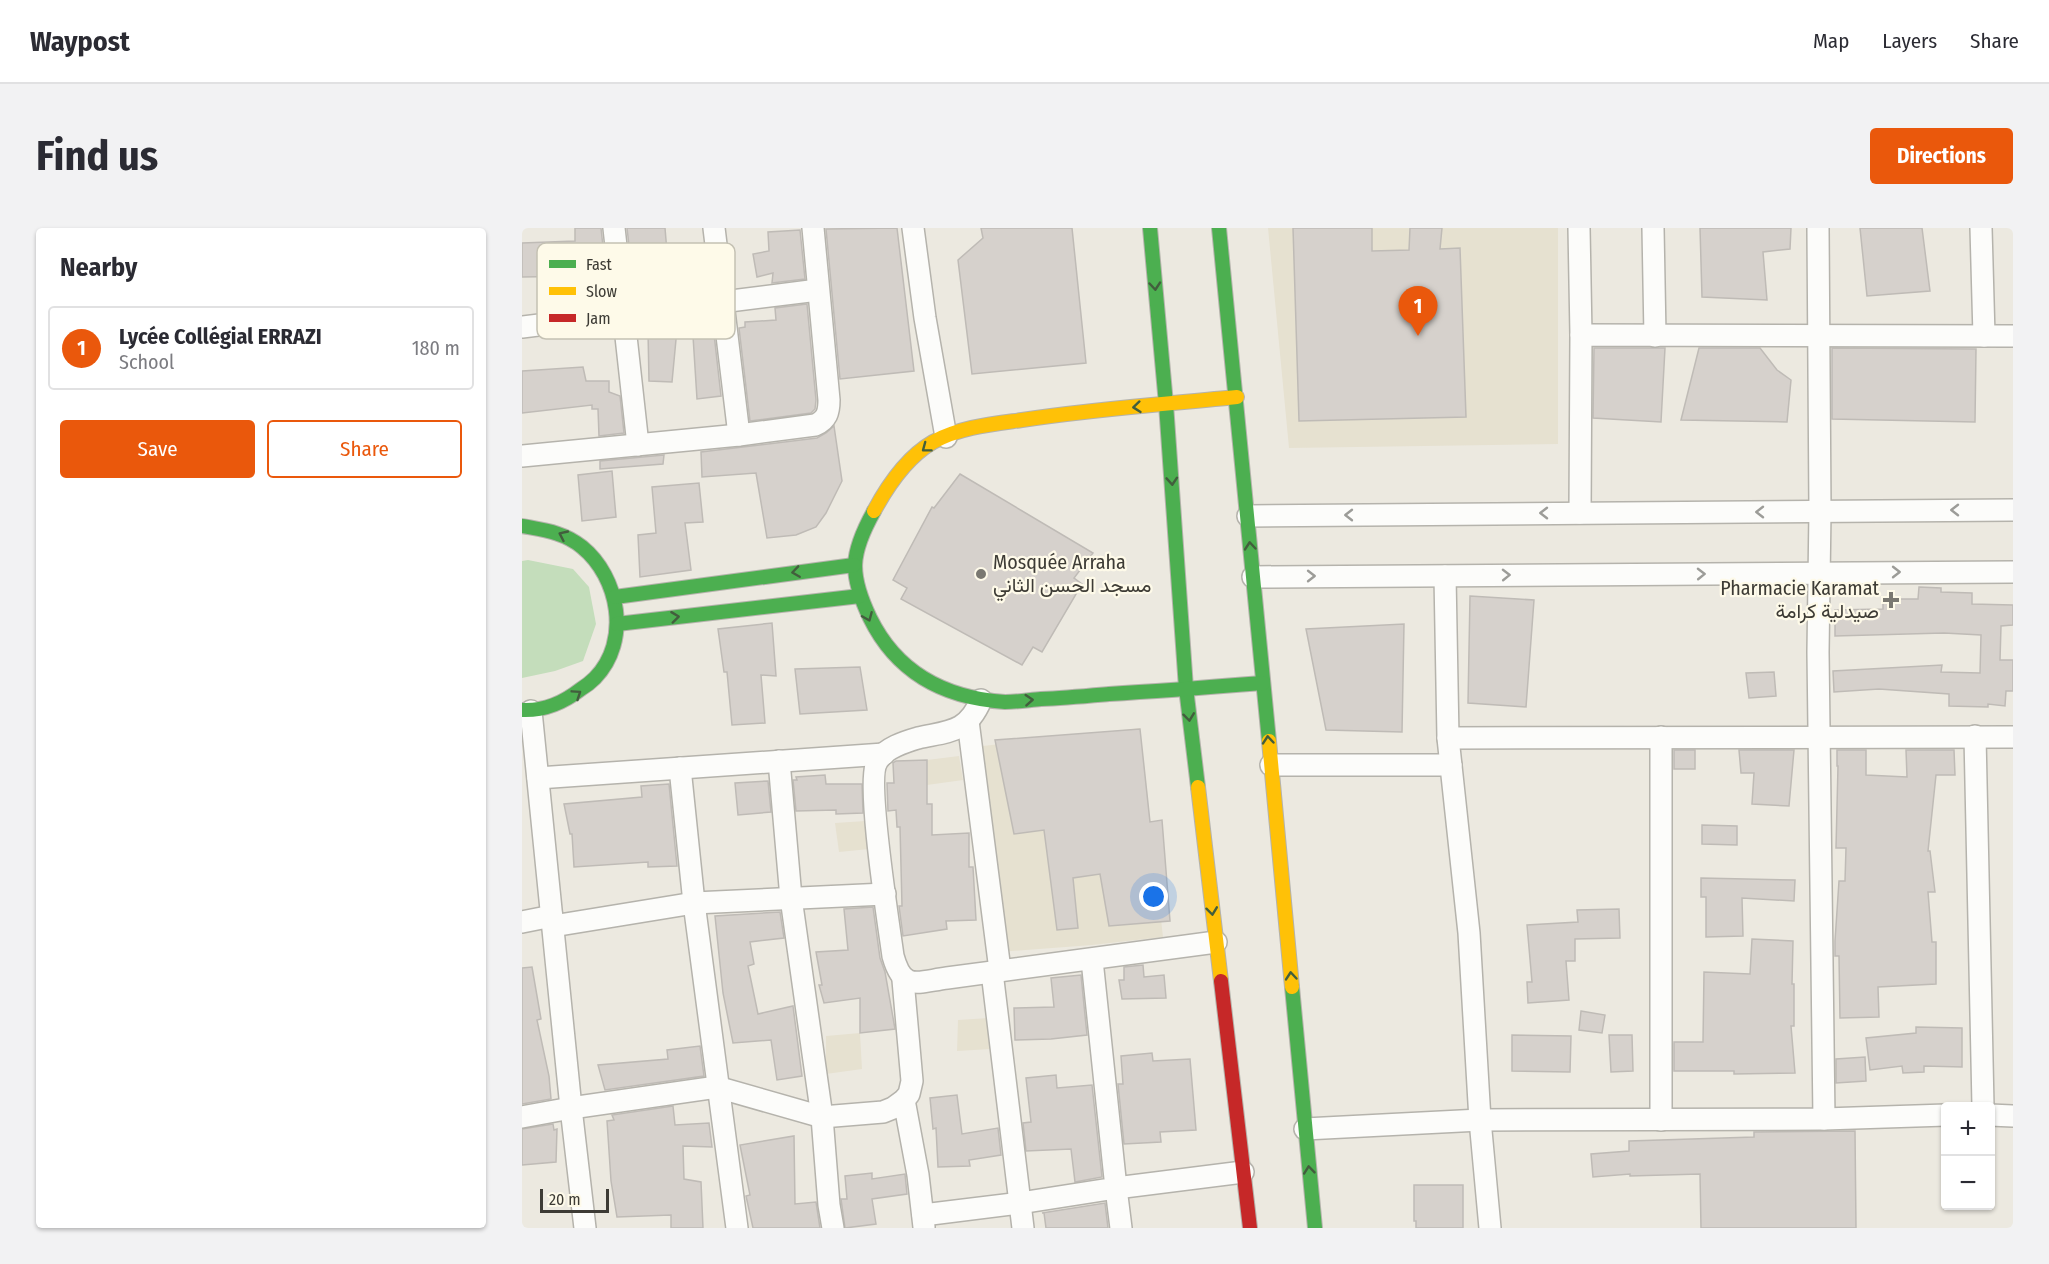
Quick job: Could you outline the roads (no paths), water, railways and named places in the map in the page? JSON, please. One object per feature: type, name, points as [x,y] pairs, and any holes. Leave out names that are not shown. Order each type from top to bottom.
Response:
[{"type":"street","points":[[614,228],[616,243]]},
{"type":"street","points":[[714,228],[716,243]]},
{"type":"street","points":[[522,456],[739,435],[815,425],[823,421],[827,416],[829,400],[813,228]]},
{"type":"street","points":[[913,228],[925,318],[946,437]]},
{"type":"street","points":[[1150,228],[1166,404],[1186,688],[1250,1228]]},
{"type":"street","points":[[1219,228],[1315,1228]]},
{"type":"street","points":[[1579,228],[1580,513]]},
{"type":"street","points":[[1653,228],[1655,336]]},
{"type":"street","points":[[1818,228],[1819,737],[1824,1119]]},
{"type":"street","points":[[1981,228],[1984,336]]},
{"type":"street","points":[[735,300],[818,290]]},
{"type":"street","points":[[522,327],[537,325]]},
{"type":"street","points":[[1581,335],[2013,336]]},
{"type":"street","points":[[626,339],[638,445]]},
{"type":"street","points":[[727,339],[739,435]]},
{"type":"street","points":[[1237,397],[1044,416],[983,426],[934,442],[913,458],[894,478],[869,517],[854,564],[860,596],[885,646],[932,686],[954,694],[981,700],[1006,702],[1263,683]]},
{"type":"street","points":[[1248,516],[2013,510]]},
{"type":"street","points":[[522,526],[538,526],[564,534],[587,550],[605,571],[615,597],[617,624],[612,650],[599,674],[580,693],[557,705],[526,710],[538,778],[585,1228]]},
{"type":"street","points":[[615,597],[854,564]]},
{"type":"street","points":[[1253,577],[2013,572]]},
{"type":"street","points":[[1445,576],[1448,738],[1468,933],[1480,1120],[1490,1228]]},
{"type":"street","points":[[617,624],[860,596]]},
{"type":"street","points":[[522,1117],[717,1087],[822,1117],[883,1112],[904,1100],[909,1094],[912,1082],[903,980],[897,971],[893,956],[873,796],[874,768],[877,760],[893,747],[960,728],[975,713],[981,700]]},
{"type":"street","points":[[968,721],[1023,1228]]},
{"type":"street","points":[[1975,736],[1983,1102]]},
{"type":"street","points":[[1448,738],[2013,736]]},
{"type":"street","points":[[1661,1120],[1662,737]]},
{"type":"street","points":[[538,778],[884,754]]},
{"type":"street","points":[[779,761],[791,898],[822,1117],[833,1228]]},
{"type":"street","points":[[1271,765],[1451,765]]},
{"type":"street","points":[[681,768],[694,903],[737,1228]]},
{"type":"street","points":[[522,922],[552,921],[694,903],[885,894]]},
{"type":"street","points":[[903,980],[924,981],[1216,942]]},
{"type":"street","points":[[1092,960],[1121,1228]]},
{"type":"street","points":[[904,1100],[912,1134],[924,1222],[1020,1203],[1243,1172]]},
{"type":"street","points":[[1305,1129],[1480,1120],[1824,1119],[1941,1115]]},
{"type":"street","points":[[1995,1115],[2013,1116]]},
{"type":"place","name":"Lycée Collégial ERRAZI","points":[[1418,336]]},
{"type":"place","name":"Mosquée Arraha مسجد الحسن الثاني","points":[[981,574]]},
{"type":"place","name":"Pharmacie Karamat صيدلية كرامة","points":[[1891,600]]}]
